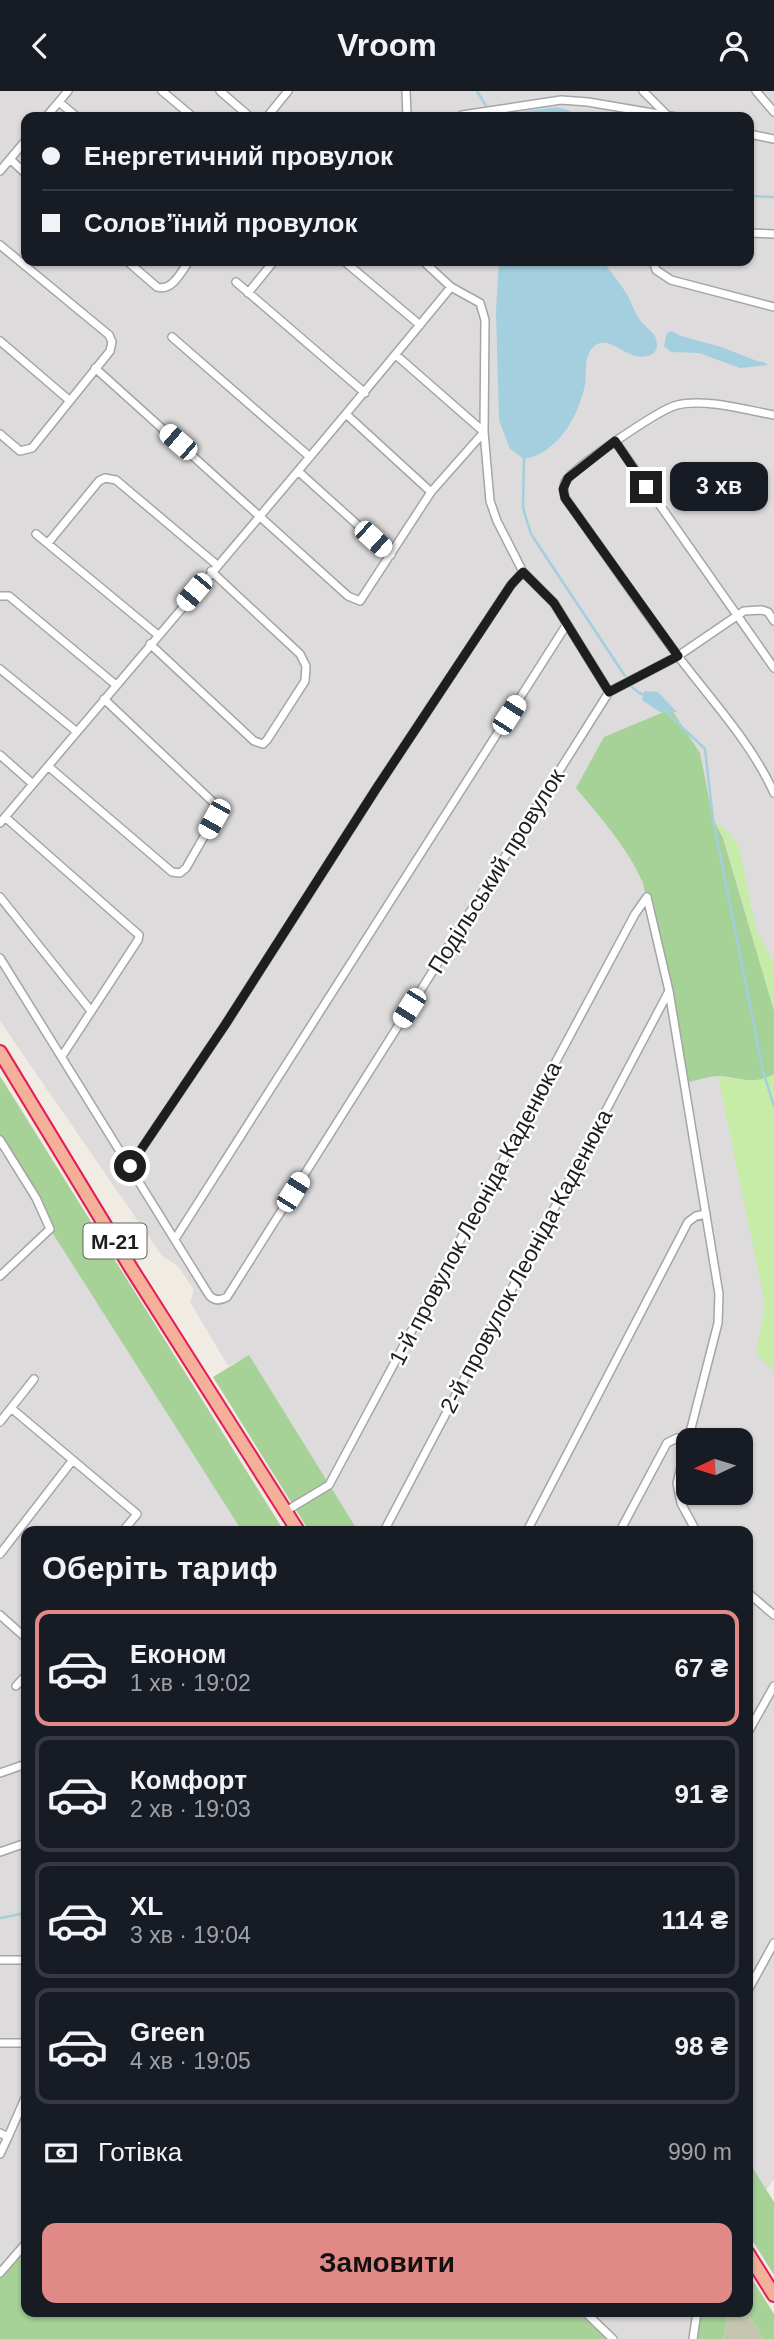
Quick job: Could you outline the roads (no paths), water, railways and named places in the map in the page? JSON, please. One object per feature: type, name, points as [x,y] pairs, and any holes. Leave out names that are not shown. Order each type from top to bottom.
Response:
[{"type":"highway","name":"М-21","points":[[0,1052],[131,1268],[296,1526]]},
{"type":"highway","points":[[753,2262],[774,2295]]},
{"type":"street","points":[[50,112],[68,91]]},
{"type":"street","points":[[162,91],[187,112]]},
{"type":"street","points":[[220,91],[244,112]]},
{"type":"street","points":[[271,112],[288,91]]},
{"type":"street","points":[[406,91],[407,112]]},
{"type":"street","points":[[643,91],[663,112]]},
{"type":"street","points":[[756,91],[774,112]]},
{"type":"street","points":[[482,112],[561,100],[648,112]]},
{"type":"street","points":[[59,102],[71,112]]},
{"type":"street","points":[[754,135],[774,139]]},
{"type":"street","points":[[0,171],[21,146]]},
{"type":"street","points":[[10,159],[21,169]]},
{"type":"street","points":[[754,233],[774,234]]},
{"type":"street","points":[[0,245],[21,262]]},
{"type":"street","points":[[0,435],[20,451],[28,450],[111,347],[109,335],[25,266]]},
{"type":"street","points":[[133,266],[163,289],[169,287],[185,266]]},
{"type":"street","points":[[248,293],[270,266]]},
{"type":"street","points":[[350,266],[420,325]]},
{"type":"street","points":[[428,266],[451,287],[480,303],[484,312],[484,432],[490,501],[497,521],[523,572],[548,595],[609,692],[678,656],[737,615],[755,609],[762,610],[768,612],[774,621]]},
{"type":"street","points":[[655,266],[656,270],[671,280],[774,307]]},
{"type":"street","points":[[236,282],[365,393]]},
{"type":"street","points":[[62,1056],[138,940],[138,933],[3,820],[214,568],[262,516],[347,415],[451,287]]},
{"type":"street","points":[[172,337],[310,457]]},
{"type":"street","points":[[0,341],[69,400]]},
{"type":"street","points":[[396,355],[484,432]]},
{"type":"street","points":[[95,368],[354,600],[360,601],[431,492],[484,432]]},
{"type":"street","points":[[774,415],[710,404],[677,405],[652,417],[615,441],[568,478],[563,489],[565,498],[678,656],[771,777],[774,793]]},
{"type":"street","points":[[347,415],[431,492]]},
{"type":"street","points":[[615,441],[774,667]]},
{"type":"street","points":[[299,472],[391,555]]},
{"type":"street","points":[[48,543],[99,481],[105,478],[116,480],[214,568],[300,654],[306,666],[305,681],[263,744],[254,741],[150,644]]},
{"type":"street","points":[[36,534],[158,635]]},
{"type":"street","points":[[130,1166],[248,991],[376,789],[511,585],[523,572]]},
{"type":"street","points":[[0,596],[9,596],[116,685]]},
{"type":"street","points":[[175,1238],[567,624]]},
{"type":"street","points":[[0,669],[77,731]]},
{"type":"street","name":"Подільський провулок","points":[[0,958],[209,1295],[219,1300],[227,1297],[609,692]]},
{"type":"street","points":[[48,766],[172,871],[180,873],[186,869],[214,819],[214,803],[104,699]]},
{"type":"street","points":[[0,755],[33,784]]},
{"type":"street","points":[[0,897],[91,1011]]},
{"type":"street","name":"1-й провулок Леоніда Каденюка","points":[[286,1511],[330,1485],[533,1103],[635,914],[647,897],[669,991]]},
{"type":"street","points":[[669,991],[720,1310],[691,1428]]},
{"type":"street","name":"2-й провулок Леоніда Каденюка","points":[[387,1526],[669,991]]},
{"type":"street","points":[[0,1140],[36,1198],[50,1229],[0,1276]]},
{"type":"street","points":[[530,1526],[688,1222],[696,1216],[706,1214]]},
{"type":"street","points":[[0,1422],[34,1379]]},
{"type":"street","points":[[11,1408],[137,1514],[127,1526]]},
{"type":"street","points":[[623,1526],[667,1443],[676,1438]]},
{"type":"street","points":[[22,1526],[72,1461]]},
{"type":"street","points":[[682,1505],[693,1526]]},
{"type":"street","points":[[0,1554],[21,1527]]},
{"type":"street","points":[[753,1597],[774,1615]]},
{"type":"street","points":[[0,1615],[21,1634]]},
{"type":"street","points":[[16,1686],[21,1680]]},
{"type":"street","points":[[753,1723],[774,1686]]},
{"type":"street","points":[[0,1773],[21,1766]]},
{"type":"street","points":[[0,1852],[21,1845]]},
{"type":"street","points":[[753,1981],[774,1943]]},
{"type":"street","points":[[0,1960],[21,1960]]},
{"type":"street","points":[[0,2043],[21,2043]]},
{"type":"street","points":[[0,2154],[4,2135],[21,2105]]},
{"type":"street","points":[[0,2273],[21,2249]]},
{"type":"street","points":[[590,2317],[613,2339]]},
{"type":"street","points":[[692,2339],[696,2317]]},
{"type":"water","points":[[558,107],[571,112],[521,112]]},
{"type":"water","points":[[499,266],[607,266],[640,320],[655,336],[657,346],[653,353],[642,357],[609,344],[593,347],[587,361],[582,397],[572,421],[565,432],[547,449],[524,459],[510,449],[499,420],[496,311]]},
{"type":"water","points":[[671,331],[768,365],[740,368],[699,353],[671,352],[664,346],[667,333]]},
{"type":"water","points":[[644,691],[658,692],[677,712],[660,712],[642,700]]},
{"type":"waterway","points":[[477,91],[490,112]]},
{"type":"waterway","points":[[754,196],[774,197]]},
{"type":"waterway","points":[[524,457],[523,508],[531,534],[625,676]]},
{"type":"waterway","points":[[631,686],[646,695]]},
{"type":"waterway","points":[[664,710],[705,749],[713,819],[763,1071],[774,1106]]},
{"type":"waterway","points":[[0,1918],[21,1914]]}]
